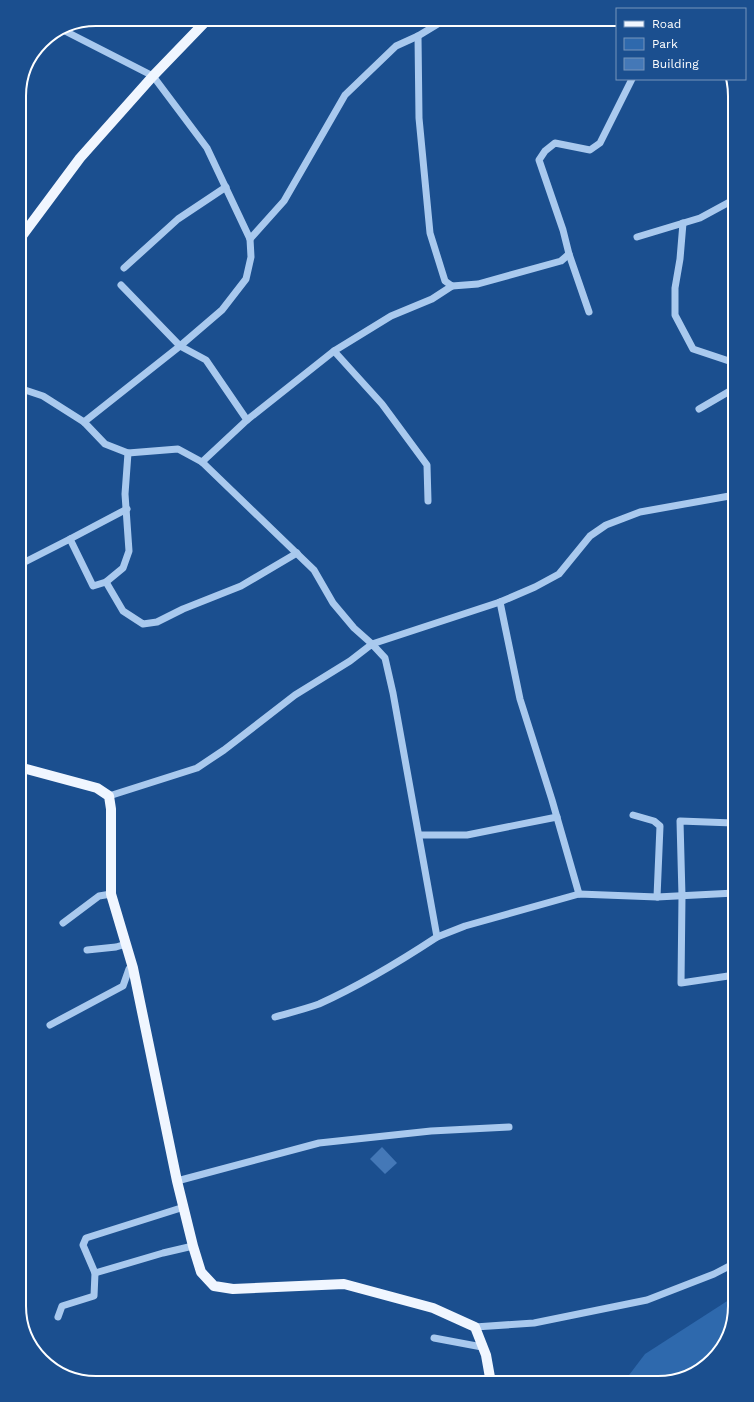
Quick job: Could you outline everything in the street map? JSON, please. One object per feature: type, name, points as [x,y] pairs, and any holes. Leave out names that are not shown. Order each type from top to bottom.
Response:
[{"type":"main road","points":[[26,231],[80,158],[153,76],[201,26]]},
{"type":"main road","points":[[26,769],[97,788],[109,796],[111,809],[111,894],[132,968],[177,1181],[201,1272],[214,1286],[233,1288],[344,1284],[434,1308],[475,1327],[486,1355],[489,1376]]},
{"type":"street","points":[[250,238],[284,201],[345,95],[396,46],[418,36],[434,26]]},
{"type":"street","points":[[66,32],[153,76],[207,148],[250,238],[251,257],[246,279],[222,310],[180,346],[84,422]]},
{"type":"street","points":[[418,36],[419,118],[430,233],[445,281],[452,286]]},
{"type":"street","points":[[589,312],[569,254],[564,230],[539,160],[545,150],[555,143],[590,150],[600,143],[632,80]]},
{"type":"street","points":[[124,268],[178,219],[226,187]]},
{"type":"street","points":[[637,237],[700,218],[728,203]]},
{"type":"street","points":[[683,223],[680,259],[675,288],[675,315],[693,349],[728,361]]},
{"type":"street","points":[[202,462],[247,420],[334,351],[391,316],[432,299],[452,286],[478,284],[561,260],[569,254]]},
{"type":"street","points":[[121,285],[180,346],[206,360],[247,420]]},
{"type":"street","points":[[334,351],[382,404],[427,465],[428,501]]},
{"type":"street","points":[[26,390],[43,396],[84,422],[105,444],[128,453],[178,449],[202,462],[314,570],[333,602],[350,623],[385,658],[420,835],[437,937]]},
{"type":"street","points":[[698,409],[728,392]]},
{"type":"street","points":[[70,539],[93,586],[106,582],[123,568],[129,551],[125,494],[128,453]]},
{"type":"street","points":[[109,796],[197,768],[224,750],[295,695],[350,661],[372,644],[500,602],[559,574],[590,536],[606,525],[640,512],[728,496]]},
{"type":"street","points":[[26,561],[127,509]]},
{"type":"street","points":[[106,582],[123,611],[143,624],[157,622],[183,609],[241,586],[297,554]]},
{"type":"street","points":[[500,602],[522,706],[557,817],[579,894]]},
{"type":"street","points":[[633,815],[654,821],[660,826],[657,897]]},
{"type":"street","points":[[420,835],[466,834],[557,817]]},
{"type":"street","points":[[728,823],[680,821],[682,896],[681,983],[728,976]]},
{"type":"street","points":[[274,1017],[317,1004],[362,983],[396,965],[437,937],[465,926],[579,894],[657,897],[728,893]]},
{"type":"street","points":[[63,923],[99,896],[111,894]]},
{"type":"street","points":[[87,950],[116,947],[126,944]]},
{"type":"street","points":[[50,1026],[123,986],[129,969],[132,968]]},
{"type":"street","points":[[177,1181],[319,1144],[431,1130],[509,1128]]},
{"type":"street","points":[[58,1317],[62,1306],[94,1296],[95,1273],[83,1245],[86,1238],[184,1207]]},
{"type":"street","points":[[95,1273],[163,1253],[193,1246]]},
{"type":"street","points":[[475,1327],[534,1323],[647,1300],[714,1274],[728,1267]]},
{"type":"street","points":[[434,1338],[482,1347]]},
{"type":"green space","points":[[728,1301],[727,1319],[721,1337],[711,1352],[697,1364],[685,1371],[671,1375],[628,1376],[645,1354]]},
{"type":"building","points":[[382,1147],[397,1163],[385,1174],[370,1159]]}]
